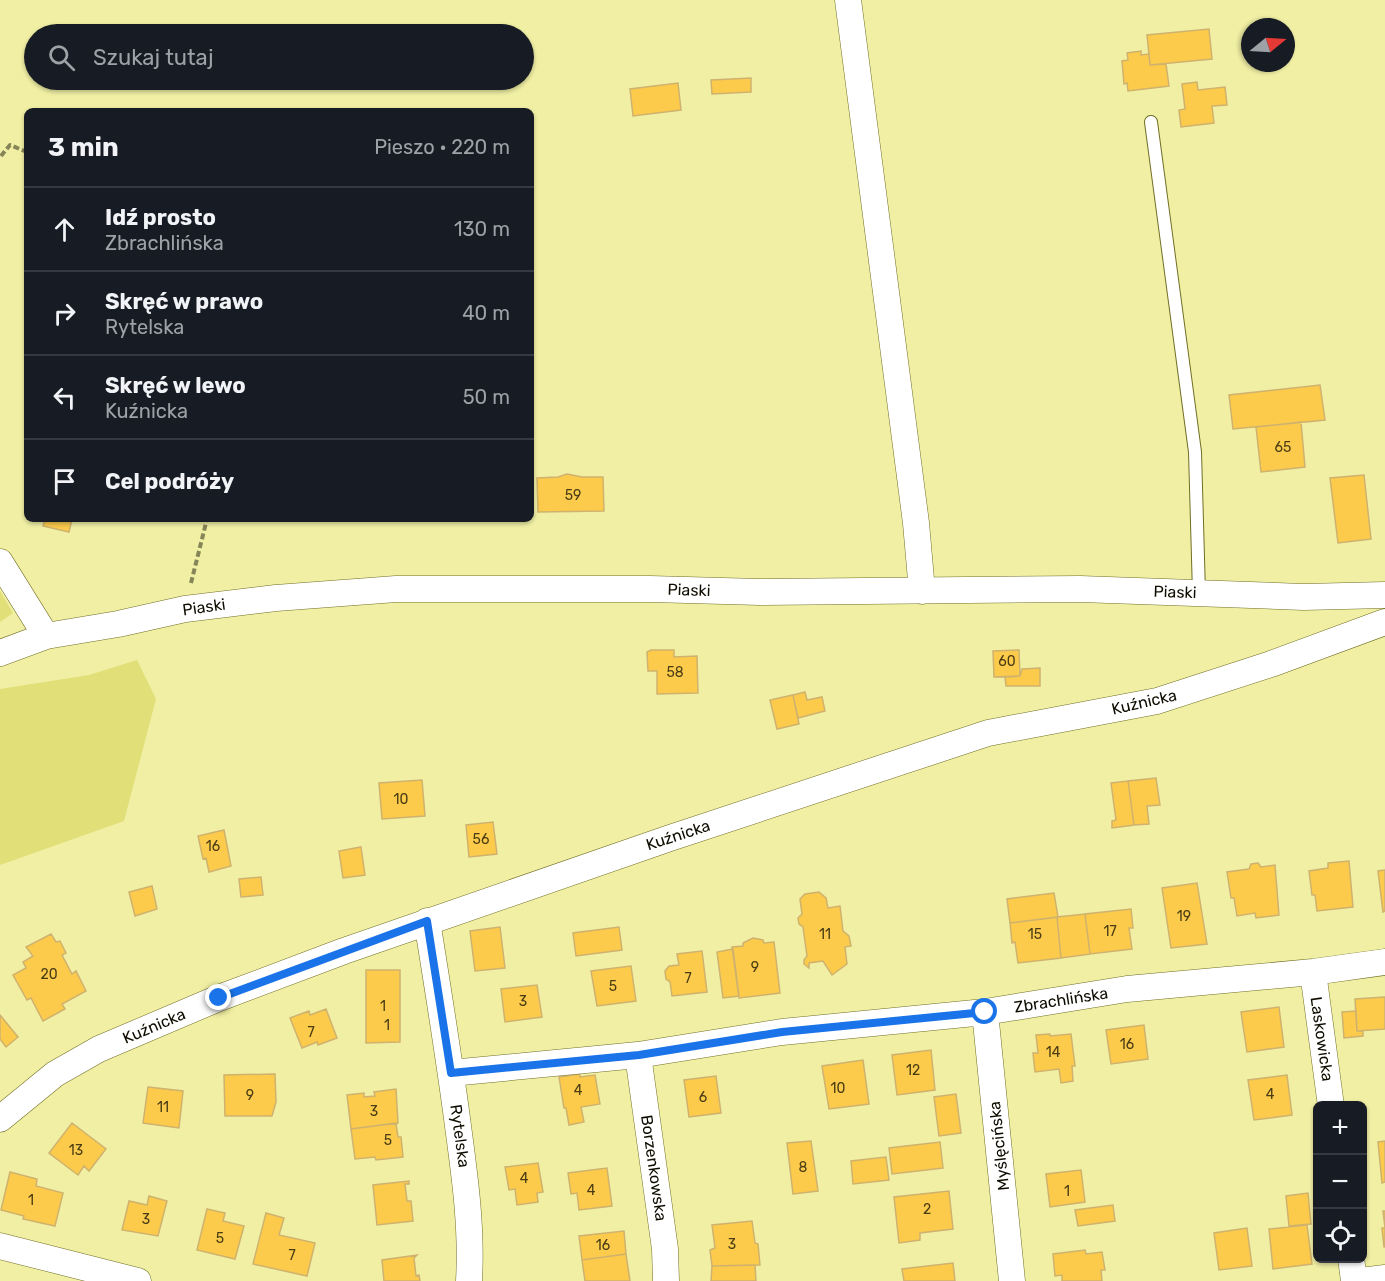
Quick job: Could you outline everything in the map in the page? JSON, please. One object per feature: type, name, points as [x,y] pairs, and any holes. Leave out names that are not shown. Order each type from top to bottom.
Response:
[{"type":"street","points":[[848,0],[916,523],[921,591]]},
{"type":"street","points":[[0,562],[46,636]]},
{"type":"street","name":"Piaski","points":[[0,653],[46,636],[118,624],[185,609],[276,598],[396,589],[650,589],[760,592],[1080,589],[1314,597],[1385,595]]},
{"type":"street","name":"Kuźnicka","points":[[0,1119],[55,1074],[99,1049],[219,998],[427,921],[669,838],[988,733],[1157,701],[1271,664],[1385,622]]},
{"type":"street","name":"Rytelska","points":[[427,921],[451,1073],[469,1209],[471,1249],[469,1281]]},
{"type":"street","name":"Zbrachlińska","points":[[451,1073],[639,1055],[782,1032],[985,1012],[1127,989],[1313,972],[1385,962]]},
{"type":"street","name":"Laskowicka","points":[[1313,972],[1330,1101]]},
{"type":"street","name":"Myślęcińska","points":[[985,1012],[1012,1281]]},
{"type":"street","name":"Borzenkowska","points":[[639,1055],[665,1250],[666,1281]]},
{"type":"street","points":[[0,1246],[138,1281]]},
{"type":"street","points":[[1352,1263],[1354,1281]]},
{"type":"street","points":[[1361,1281],[1385,1278]]},
{"type":"lane","points":[[1151,122],[1195,452],[1198,593]]},
{"type":"path","points":[[0,156],[10,145],[24,151]]},
{"type":"path","points":[[185,609],[206,522]]},
{"type":"shaded area","points":[[0,591],[13,613],[0,622]]},
{"type":"shaded area","points":[[137,660],[156,699],[124,821],[0,865],[0,689],[89,675]]},
{"type":"building","points":[[1209,29],[1212,59],[1150,65],[1147,35]]},
{"type":"building","points":[[1141,51],[1141,55],[1149,54],[1150,65],[1166,64],[1169,86],[1128,91],[1127,83],[1124,84],[1122,61],[1128,60],[1127,53]]},
{"type":"building","points":[[751,78],[751,92],[712,94],[711,80]]},
{"type":"building","points":[[1197,82],[1198,90],[1225,87],[1227,105],[1212,106],[1214,123],[1181,127],[1179,110],[1185,109],[1182,84]]},
{"type":"building","points":[[678,83],[681,110],[633,116],[630,89]]},
{"type":"building","points":[[1320,385],[1325,420],[1233,429],[1229,395]]},
{"type":"building","points":[[1301,422],[1305,467],[1261,472],[1256,427]]},
{"type":"building","points":[[567,474],[603,477],[604,511],[538,512],[537,478]]},
{"type":"building","points":[[1364,475],[1371,539],[1338,543],[1330,478]]},
{"type":"building","points":[[44,522],[71,522],[69,532],[43,526]]},
{"type":"building","points":[[674,650],[674,657],[697,656],[698,693],[657,694],[657,671],[648,671],[647,652]]},
{"type":"building","points":[[1019,650],[1020,676],[994,677],[993,651]]},
{"type":"building","points":[[1040,668],[1040,686],[1006,686],[1005,677],[1020,676],[1022,669]]},
{"type":"building","points":[[805,692],[807,700],[822,697],[825,711],[798,718],[793,695]]},
{"type":"building","points":[[793,695],[799,724],[777,729],[770,700]]},
{"type":"building","points":[[1156,778],[1160,805],[1147,806],[1149,824],[1134,825],[1128,781]]},
{"type":"building","points":[[422,780],[425,816],[382,819],[379,783]]},
{"type":"building","points":[[1128,781],[1134,825],[1112,828],[1112,821],[1116,820],[1111,783]]},
{"type":"building","points":[[493,822],[497,854],[469,857],[466,825]]},
{"type":"building","points":[[224,830],[231,866],[209,872],[206,858],[203,859],[198,836]]},
{"type":"building","points":[[361,847],[365,875],[343,878],[339,851]]},
{"type":"building","points":[[1349,861],[1353,907],[1317,911],[1309,871],[1328,868],[1328,863]]},
{"type":"building","points":[[1258,863],[1261,867],[1275,865],[1279,915],[1256,918],[1255,913],[1237,916],[1234,898],[1231,898],[1227,872],[1249,869],[1251,864]]},
{"type":"building","points":[[1385,870],[1385,911],[1383,912],[1378,871]]},
{"type":"building","points":[[261,877],[263,895],[241,897],[239,879]]},
{"type":"building","points":[[1197,883],[1207,944],[1171,948],[1162,888]]},
{"type":"building","points":[[152,886],[157,909],[135,916],[129,892]]},
{"type":"building","points":[[819,892],[826,898],[828,908],[840,906],[843,931],[849,936],[851,946],[845,947],[847,964],[832,975],[823,961],[809,963],[809,968],[804,964],[807,956],[803,927],[799,924],[798,918],[802,914],[800,899],[805,894]]},
{"type":"building","points":[[1054,893],[1058,917],[1010,923],[1007,899]]},
{"type":"building","points":[[1131,909],[1133,928],[1129,928],[1132,949],[1090,954],[1085,914]]},
{"type":"building","points":[[1085,914],[1090,954],[1061,958],[1057,917]]},
{"type":"building","points":[[1057,917],[1061,958],[1018,963],[1015,942],[1012,943],[1010,923]]},
{"type":"building","points":[[500,927],[505,968],[475,971],[470,931]]},
{"type":"building","points":[[619,927],[622,950],[576,956],[573,933]]},
{"type":"building","points":[[51,934],[56,942],[60,941],[66,953],[62,955],[72,974],[76,971],[86,991],[62,1004],[65,1009],[43,1021],[31,998],[27,1000],[13,975],[26,968],[23,962],[33,956],[26,947]]},
{"type":"building","points":[[753,938],[763,940],[764,943],[774,942],[780,993],[739,998],[732,947],[743,946],[743,943]]},
{"type":"building","points":[[733,949],[739,996],[723,998],[717,952]]},
{"type":"building","points":[[702,951],[707,992],[672,996],[670,982],[666,979],[665,971],[669,966],[679,965],[677,954]]},
{"type":"building","points":[[631,966],[636,1001],[597,1006],[591,971]]},
{"type":"building","points":[[366,970],[400,970],[400,1042],[366,1043]]},
{"type":"building","points":[[537,985],[542,1017],[505,1022],[501,989]]},
{"type":"building","points":[[1385,997],[1385,1029],[1357,1031],[1355,999]]},
{"type":"building","points":[[1279,1007],[1284,1047],[1247,1052],[1241,1012]]},
{"type":"building","points":[[326,1009],[337,1038],[302,1048],[290,1018],[309,1011],[310,1015]]},
{"type":"building","points":[[1356,1011],[1357,1031],[1363,1031],[1363,1036],[1344,1038],[1342,1012]]},
{"type":"building","points":[[0,1015],[18,1037],[6,1047],[0,1039]]},
{"type":"building","points":[[1144,1025],[1148,1059],[1111,1064],[1106,1030]]},
{"type":"building","points":[[1050,1034],[1050,1036],[1071,1034],[1075,1066],[1072,1066],[1073,1081],[1061,1083],[1059,1069],[1035,1072],[1033,1053],[1038,1053],[1036,1035]]},
{"type":"building","points":[[931,1050],[935,1090],[897,1095],[892,1055]]},
{"type":"building","points":[[863,1060],[869,1104],[829,1109],[822,1066]]},
{"type":"building","points":[[275,1074],[276,1102],[272,1116],[225,1116],[224,1075]]},
{"type":"building","points":[[580,1074],[580,1077],[595,1075],[600,1104],[581,1107],[584,1122],[569,1125],[559,1077]]},
{"type":"building","points":[[1287,1075],[1292,1115],[1254,1120],[1248,1080]]},
{"type":"building","points":[[716,1076],[721,1113],[689,1117],[684,1080]]},
{"type":"building","points":[[148,1087],[183,1091],[179,1128],[143,1123]]},
{"type":"building","points":[[396,1089],[398,1123],[351,1129],[347,1095],[364,1093],[364,1097],[375,1096],[374,1092]]},
{"type":"building","points":[[956,1094],[961,1133],[939,1136],[934,1097]]},
{"type":"building","points":[[72,1123],[106,1149],[89,1171],[84,1166],[78,1175],[49,1153]]},
{"type":"building","points":[[396,1123],[398,1137],[401,1137],[403,1157],[376,1160],[375,1157],[355,1159],[351,1129]]},
{"type":"building","points":[[811,1141],[818,1191],[793,1194],[787,1143]]},
{"type":"building","points":[[1385,1141],[1385,1182],[1382,1183],[1378,1142]]},
{"type":"building","points":[[940,1142],[943,1168],[892,1174],[889,1148]]},
{"type":"building","points":[[886,1157],[889,1180],[853,1184],[851,1161]]},
{"type":"building","points":[[538,1163],[543,1192],[537,1193],[538,1202],[517,1205],[515,1189],[509,1190],[505,1167]]},
{"type":"building","points":[[607,1168],[612,1206],[579,1210],[577,1193],[571,1194],[568,1173]]},
{"type":"building","points":[[1081,1170],[1085,1202],[1050,1207],[1046,1174]]},
{"type":"building","points":[[10,1172],[37,1179],[36,1186],[63,1193],[55,1226],[23,1219],[24,1216],[1,1210]]},
{"type":"building","points":[[409,1181],[409,1184],[405,1184],[407,1201],[411,1201],[413,1221],[377,1225],[373,1185]]},
{"type":"building","points":[[949,1191],[953,1229],[920,1233],[920,1240],[899,1243],[894,1197]]},
{"type":"building","points":[[1308,1193],[1311,1224],[1289,1226],[1286,1196]]},
{"type":"building","points":[[149,1196],[167,1201],[158,1236],[122,1230],[129,1201],[147,1205]]},
{"type":"building","points":[[1113,1205],[1115,1221],[1078,1226],[1075,1210]]},
{"type":"building","points":[[207,1209],[225,1213],[223,1221],[244,1226],[235,1259],[197,1250]]},
{"type":"building","points":[[266,1213],[284,1218],[279,1235],[315,1243],[307,1276],[253,1264]]},
{"type":"building","points":[[752,1221],[760,1265],[712,1266],[710,1250],[715,1248],[712,1225]]},
{"type":"building","points":[[1307,1225],[1312,1264],[1273,1269],[1269,1229]]},
{"type":"building","points":[[1247,1228],[1252,1266],[1219,1270],[1214,1233]]},
{"type":"building","points":[[1382,1228],[1385,1228],[1385,1247],[1384,1247]]},
{"type":"building","points":[[624,1231],[626,1254],[582,1260],[579,1236]]},
{"type":"building","points":[[1085,1250],[1086,1254],[1102,1252],[1105,1270],[1101,1270],[1102,1281],[1062,1281],[1062,1275],[1055,1276],[1053,1254]]},
{"type":"building","points":[[626,1254],[630,1281],[585,1281],[582,1260]]},
{"type":"building","points":[[417,1255],[414,1258],[416,1276],[419,1275],[420,1281],[384,1281],[382,1260]]},
{"type":"building","points":[[953,1263],[955,1281],[904,1281],[902,1269]]},
{"type":"building","points":[[755,1265],[756,1281],[711,1281],[712,1266]]},
{"type":"route","points":[[219,998],[427,921],[451,1073],[639,1055],[782,1032],[985,1012]]}]
